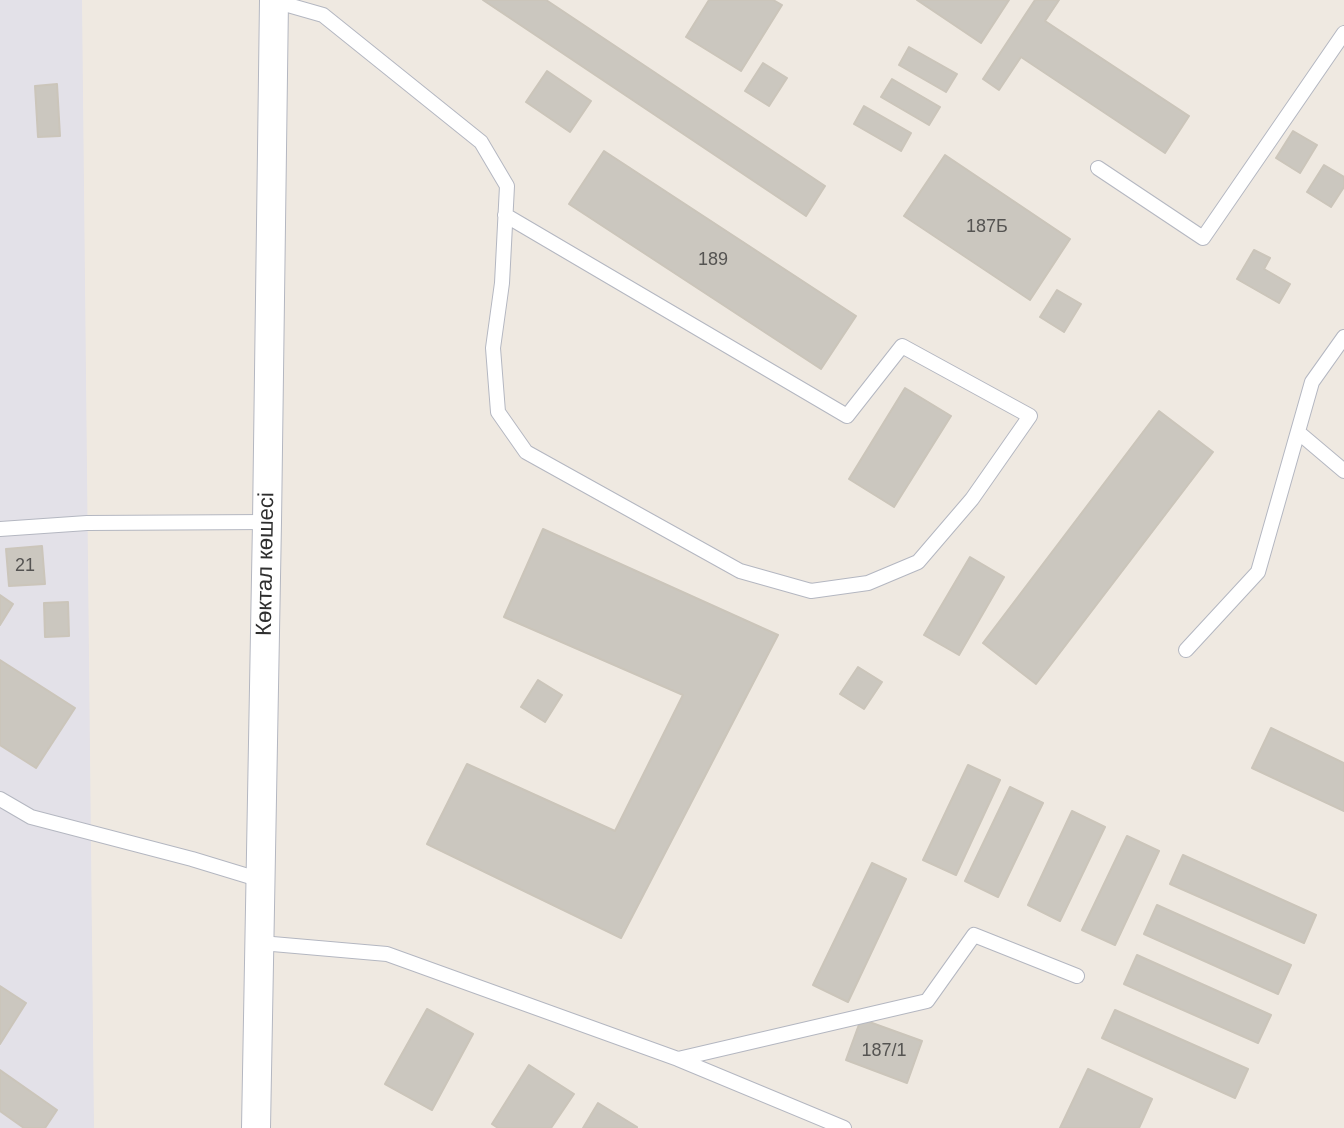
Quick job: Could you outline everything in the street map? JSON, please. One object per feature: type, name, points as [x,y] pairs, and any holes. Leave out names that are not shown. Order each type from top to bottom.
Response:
[{"type":"street","name":"Көктал көшесі","points":[[256,1128],[274,1]]},
{"type":"lane","points":[[274,1],[323,15],[481,142],[507,186],[505,215],[502,283],[493,348],[498,412],[526,452],[740,571],[811,591],[868,583],[918,562],[972,499],[1030,416],[902,346],[847,416],[505,215]]},
{"type":"lane","points":[[1098,168],[1203,238],[1344,33]]},
{"type":"lane","points":[[1186,650],[1258,572],[1312,382],[1344,337]]},
{"type":"lane","points":[[1298,432],[1344,471]]},
{"type":"lane","points":[[0,529],[87,523],[267,522]]},
{"type":"lane","points":[[0,799],[31,817],[261,880]]},
{"type":"lane","points":[[678,1059],[927,1001],[974,935],[1077,976]]},
{"type":"lane","points":[[261,943],[387,954],[678,1059],[844,1128]]},
{"type":"shaded area","points":[[0,0],[82,0],[94,1128],[0,1128]]},
{"type":"building","points":[[483,0],[546,0],[825,186],[806,216]]},
{"type":"building","points":[[709,0],[773,0],[782,5],[741,71],[686,37]]},
{"type":"building","points":[[917,0],[1009,0],[981,43]]},
{"type":"building","points":[[1035,0],[1059,0],[1045,21],[1189,116],[1165,153],[1021,57],[999,90],[983,79]]},
{"type":"building","points":[[909,47],[957,74],[946,92],[899,65]]},
{"type":"building","points":[[763,63],[787,78],[769,106],[745,91]]},
{"type":"building","points":[[547,71],[591,101],[570,132],[526,102]]},
{"type":"building","points":[[892,79],[940,107],[929,125],[881,97]]},
{"type":"building","points":[[57,84],[60,136],[38,137],[35,86]]},
{"type":"building","points":[[864,106],[911,133],[901,151],[854,124]]},
{"type":"building","points":[[1293,131],[1317,145],[1300,173],[1276,158]]},
{"type":"building","points":[[604,151],[856,316],[821,369],[569,204]]},
{"type":"building","points":[[945,155],[1070,239],[1030,300],[904,216]]},
{"type":"building","points":[[1324,165],[1344,177],[1344,187],[1331,207],[1307,192]]},
{"type":"building","points":[[1254,250],[1270,258],[1264,269],[1290,284],[1279,303],[1237,279]]},
{"type":"building","points":[[1057,290],[1081,304],[1064,332],[1040,317]]},
{"type":"building","points":[[905,388],[951,416],[894,507],[849,479]]},
{"type":"building","points":[[1159,411],[1213,452],[1036,684],[983,643]]},
{"type":"building","points":[[543,529],[778,635],[621,938],[427,844],[467,764],[615,831],[683,695],[504,617]]},
{"type":"building","points":[[42,546],[45,584],[9,586],[6,549]]},
{"type":"building","points":[[970,557],[1004,577],[959,655],[924,635]]},
{"type":"building","points":[[0,595],[13,604],[0,625]]},
{"type":"building","points":[[68,602],[69,636],[45,637],[44,603]]},
{"type":"building","points":[[0,660],[75,708],[36,768],[0,745]]},
{"type":"building","points":[[858,667],[882,682],[864,709],[840,694]]},
{"type":"building","points":[[538,680],[562,695],[545,722],[521,707]]},
{"type":"building","points":[[1271,728],[1344,763],[1344,811],[1252,768]]},
{"type":"building","points":[[968,765],[1000,780],[956,875],[923,860]]},
{"type":"building","points":[[1010,787],[1043,803],[998,897],[965,881]]},
{"type":"building","points":[[1072,811],[1105,827],[1060,921],[1028,905]]},
{"type":"building","points":[[1127,836],[1159,851],[1115,945],[1082,930]]},
{"type":"building","points":[[1183,855],[1316,915],[1304,943],[1170,884]]},
{"type":"building","points":[[872,863],[906,879],[848,1002],[813,985]]},
{"type":"building","points":[[1157,905],[1291,965],[1278,994],[1144,934]]},
{"type":"building","points":[[1137,955],[1271,1015],[1258,1043],[1124,984]]},
{"type":"building","points":[[0,986],[26,1003],[0,1044]]},
{"type":"building","points":[[427,1009],[473,1034],[432,1110],[385,1084]]},
{"type":"building","points":[[1115,1010],[1248,1069],[1235,1098],[1102,1038]]},
{"type":"building","points":[[861,1019],[922,1041],[907,1083],[846,1060]]},
{"type":"building","points":[[529,1065],[574,1094],[551,1128],[498,1128],[492,1124]]},
{"type":"building","points":[[1088,1069],[1152,1099],[1139,1128],[1060,1128]]},
{"type":"building","points":[[0,1070],[57,1110],[45,1128],[24,1128],[0,1111]]},
{"type":"building","points":[[598,1103],[637,1127],[637,1128],[583,1128]]}]
